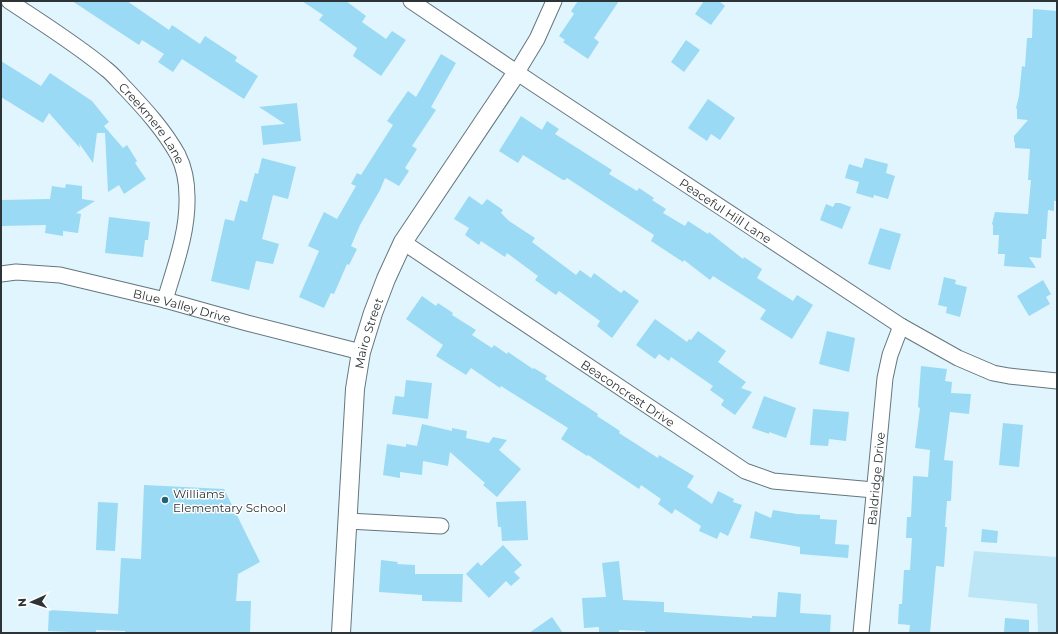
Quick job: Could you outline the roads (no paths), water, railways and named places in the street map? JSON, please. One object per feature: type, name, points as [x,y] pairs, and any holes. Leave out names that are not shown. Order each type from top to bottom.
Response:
[{"type":"street","name":"Creekmere Lane","points":[[9,1],[86,53],[108,70],[142,106],[178,156],[184,175],[187,196],[186,221],[182,243],[165,300]]},
{"type":"street","name":"Peaceful Hill Lane","points":[[411,1],[901,326],[958,358],[993,373],[1017,377],[1057,380]]},
{"type":"street","points":[[517,72],[537,39],[554,1]]},
{"type":"street","name":"Mairo Street","points":[[341,633],[355,389],[361,352],[373,313],[386,279],[403,242],[517,72]]},
{"type":"street","name":"Beaconcrest Drive","points":[[403,242],[745,471],[773,481],[874,490]]},
{"type":"street","name":"Blue Valley Drive","points":[[1,274],[16,272],[60,275],[165,300],[247,323],[361,352]]},
{"type":"street","name":"Baldridge Drive","points":[[861,633],[885,378],[890,355],[901,326]]},
{"type":"street","points":[[348,522],[441,526]]},
{"type":"place","name":"Williams Elementary School","points":[[165,500]]}]
